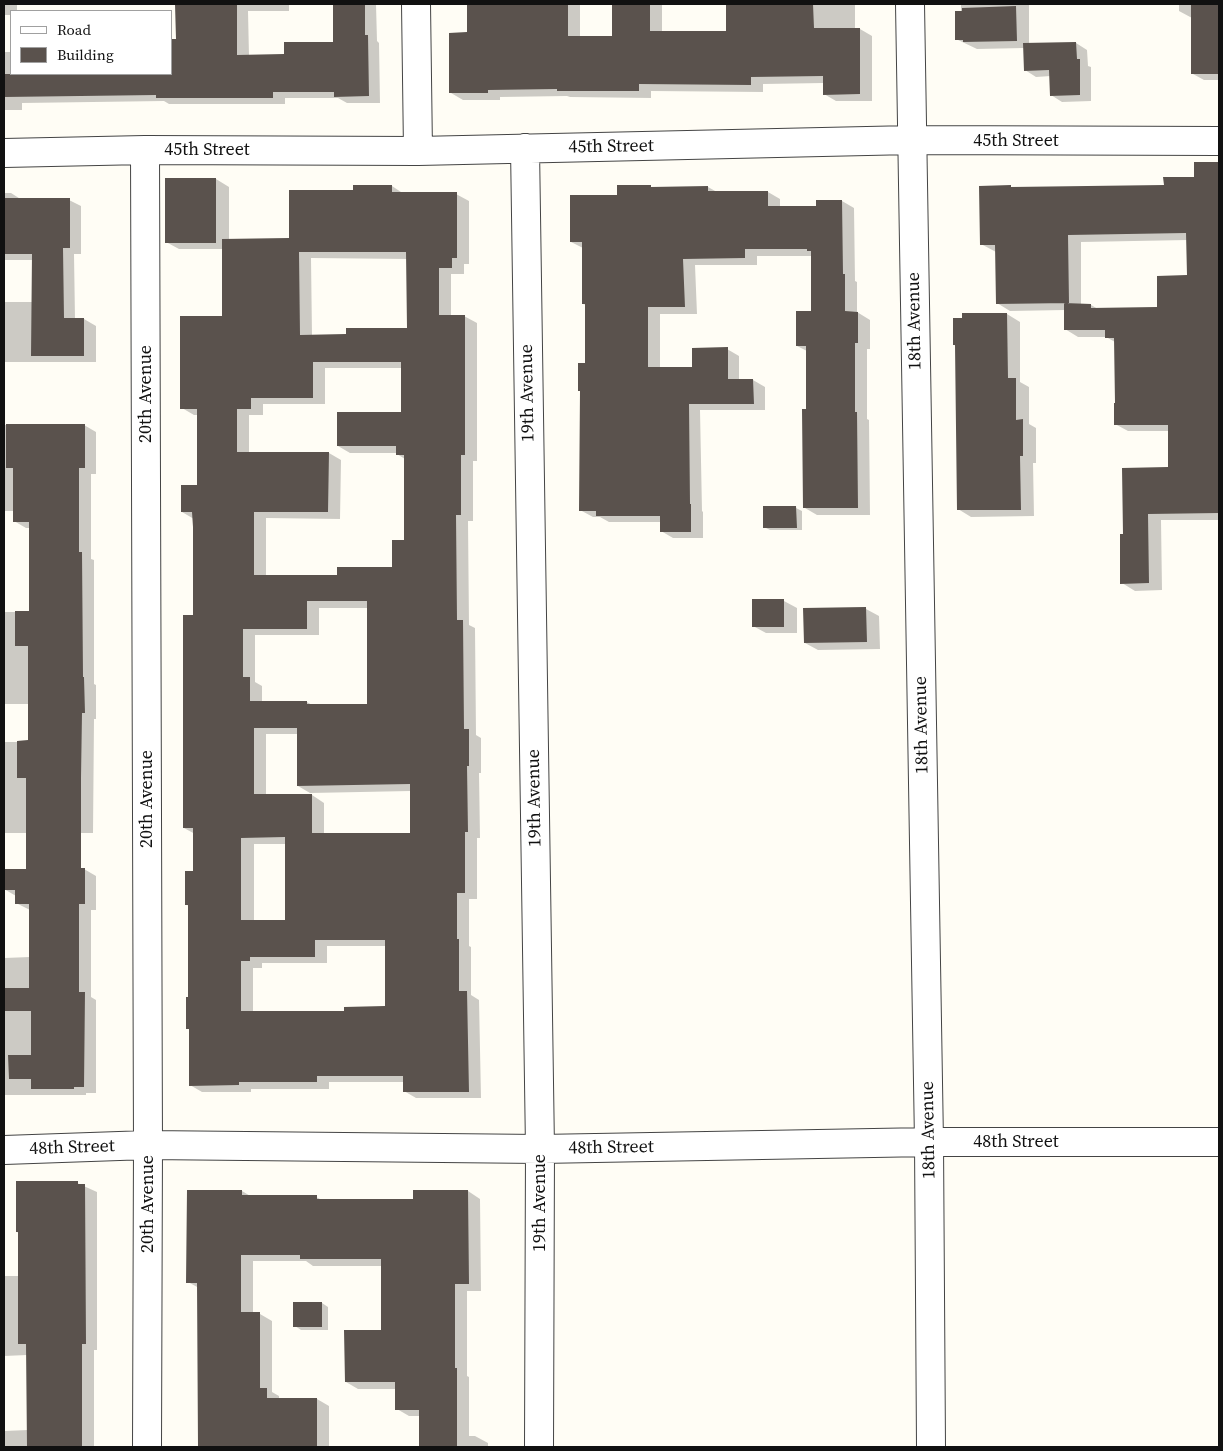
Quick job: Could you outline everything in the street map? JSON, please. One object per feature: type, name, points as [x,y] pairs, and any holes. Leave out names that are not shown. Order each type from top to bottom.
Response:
[{"type":"street","points":[[416,4],[418,151]]},
{"type":"street","name":"18th Avenue","points":[[910,4],[929,1142],[931,1447]]},
{"type":"street","name":"45th Street","points":[[4,153],[145,150],[418,151],[912,140],[1219,141]]},
{"type":"street","name":"19th Avenue","points":[[524,148],[540,1149],[538,1447]]},
{"type":"street","name":"20th Avenue","points":[[145,150],[147,1447]]},
{"type":"street","name":"48th Street","points":[[4,1150],[148,1145],[540,1149],[929,1142],[1219,1142]]},
{"type":"building","points":[[175,4],[237,4],[237,55],[284,54],[284,42],[333,42],[333,4],[365,4],[365,35],[368,35],[369,96],[334,97],[334,92],[273,92],[273,98],[156,98],[156,95],[4,97],[4,74],[172,75],[172,39],[176,39]]},
{"type":"building","points":[[467,4],[568,4],[568,36],[612,36],[612,4],[650,4],[650,31],[726,31],[726,4],[813,4],[814,28],[860,28],[860,94],[823,95],[823,76],[751,77],[751,85],[639,84],[639,91],[557,91],[557,89],[488,90],[488,93],[449,93],[449,33],[467,32]]},
{"type":"building","points":[[1191,4],[1219,4],[1219,74],[1191,74]]},
{"type":"building","points":[[1016,6],[1017,41],[963,42],[963,40],[955,40],[955,11],[962,11],[962,8]]},
{"type":"building","points":[[1076,42],[1077,59],[1080,59],[1080,95],[1050,96],[1049,70],[1024,71],[1023,43]]},
{"type":"building","points":[[1194,162],[1219,162],[1219,513],[1148,514],[1149,583],[1120,584],[1120,534],[1123,534],[1122,468],[1168,467],[1168,425],[1114,425],[1114,338],[1105,338],[1105,330],[1064,330],[1064,303],[996,304],[995,245],[980,245],[979,186],[1164,185],[1163,177],[1194,177]],"holes":[[[1186,233],[1187,275],[1157,276],[1157,307],[1091,308],[1091,304],[1065,303],[1069,303],[1068,235]]]},
{"type":"building","points":[[165,178],[216,178],[216,243],[165,243]]},
{"type":"building","points":[[353,185],[392,185],[392,192],[457,192],[457,258],[452,258],[452,268],[439,268],[439,315],[465,315],[465,455],[461,455],[461,515],[456,515],[457,620],[463,620],[464,729],[469,729],[469,766],[467,766],[468,832],[465,832],[465,893],[457,893],[457,939],[459,939],[459,991],[467,991],[469,1092],[403,1092],[403,1076],[317,1076],[317,1082],[239,1082],[239,1085],[189,1086],[189,1029],[186,1029],[188,905],[185,905],[185,871],[193,871],[193,828],[183,828],[183,615],[193,615],[193,527],[192,512],[181,512],[181,485],[197,485],[197,409],[180,409],[180,316],[222,316],[222,239],[289,238],[289,190],[353,190]],"holes":[[[299,252],[406,252],[407,328],[346,328],[346,334],[300,335]],[[313,362],[401,362],[401,412],[337,412],[337,446],[396,446],[396,455],[404,455],[404,540],[392,540],[392,567],[337,567],[337,575],[254,575],[254,512],[328,512],[329,452],[237,452],[237,409],[251,409],[251,398],[313,398]],[[307,601],[367,601],[367,704],[307,704],[307,701],[250,701],[250,677],[243,677],[243,629],[307,629]],[[254,728],[297,728],[297,786],[410,784],[410,833],[312,833],[312,794],[254,794]],[[285,837],[285,920],[241,920],[241,838]],[[315,940],[385,940],[385,1006],[344,1007],[344,1011],[241,1011],[241,961],[250,961],[250,957],[315,957]]]},
{"type":"building","points":[[617,185],[651,185],[651,187],[708,186],[708,191],[768,191],[768,206],[816,206],[816,200],[842,200],[845,311],[858,312],[858,343],[855,343],[855,412],[857,412],[858,508],[803,508],[802,409],[806,409],[806,346],[796,346],[796,311],[811,311],[811,251],[807,251],[807,249],[745,249],[745,258],[683,259],[685,307],[648,307],[648,367],[692,367],[692,348],[728,347],[728,379],[753,379],[754,404],[689,404],[691,532],[660,532],[660,516],[596,516],[596,511],[579,511],[580,391],[578,391],[578,363],[585,363],[585,304],[582,304],[582,242],[570,242],[570,195],[617,195]]},
{"type":"building","points":[[4,198],[70,198],[70,248],[63,248],[64,318],[84,318],[84,356],[31,356],[32,254],[4,254]]},
{"type":"building","points":[[962,313],[1007,313],[1008,378],[1016,378],[1016,420],[1023,419],[1023,456],[1020,456],[1021,510],[957,510],[953,318],[962,318]]},
{"type":"building","points":[[6,424],[85,424],[85,468],[79,468],[79,552],[82,552],[85,713],[82,713],[81,868],[85,868],[85,904],[79,904],[79,992],[85,992],[84,1087],[74,1087],[74,1089],[31,1089],[31,1079],[9,1079],[8,1055],[31,1055],[31,1011],[4,1011],[4,988],[29,988],[29,904],[15,904],[15,890],[4,890],[4,869],[26,869],[26,778],[17,778],[17,741],[28,740],[28,646],[15,646],[15,611],[29,611],[29,522],[13,522],[13,468],[6,468]]},
{"type":"building","points":[[763,506],[796,506],[797,528],[763,528]]},
{"type":"building","points":[[752,599],[784,599],[784,627],[752,627]]},
{"type":"building","points":[[866,607],[867,642],[804,643],[803,608]]},
{"type":"building","points":[[16,1181],[78,1181],[78,1184],[85,1184],[86,1344],[82,1344],[82,1447],[27,1447],[26,1344],[18,1344]]},
{"type":"building","points":[[187,1190],[242,1190],[242,1195],[317,1195],[317,1199],[413,1199],[413,1190],[468,1190],[469,1284],[455,1284],[457,1447],[419,1447],[419,1410],[395,1410],[395,1382],[345,1382],[344,1330],[381,1330],[381,1259],[300,1259],[300,1255],[241,1255],[241,1312],[260,1312],[260,1388],[267,1388],[267,1398],[317,1398],[317,1447],[198,1447],[197,1283],[186,1283]]},
{"type":"building","points":[[293,1302],[322,1302],[322,1327],[293,1327]]}]
